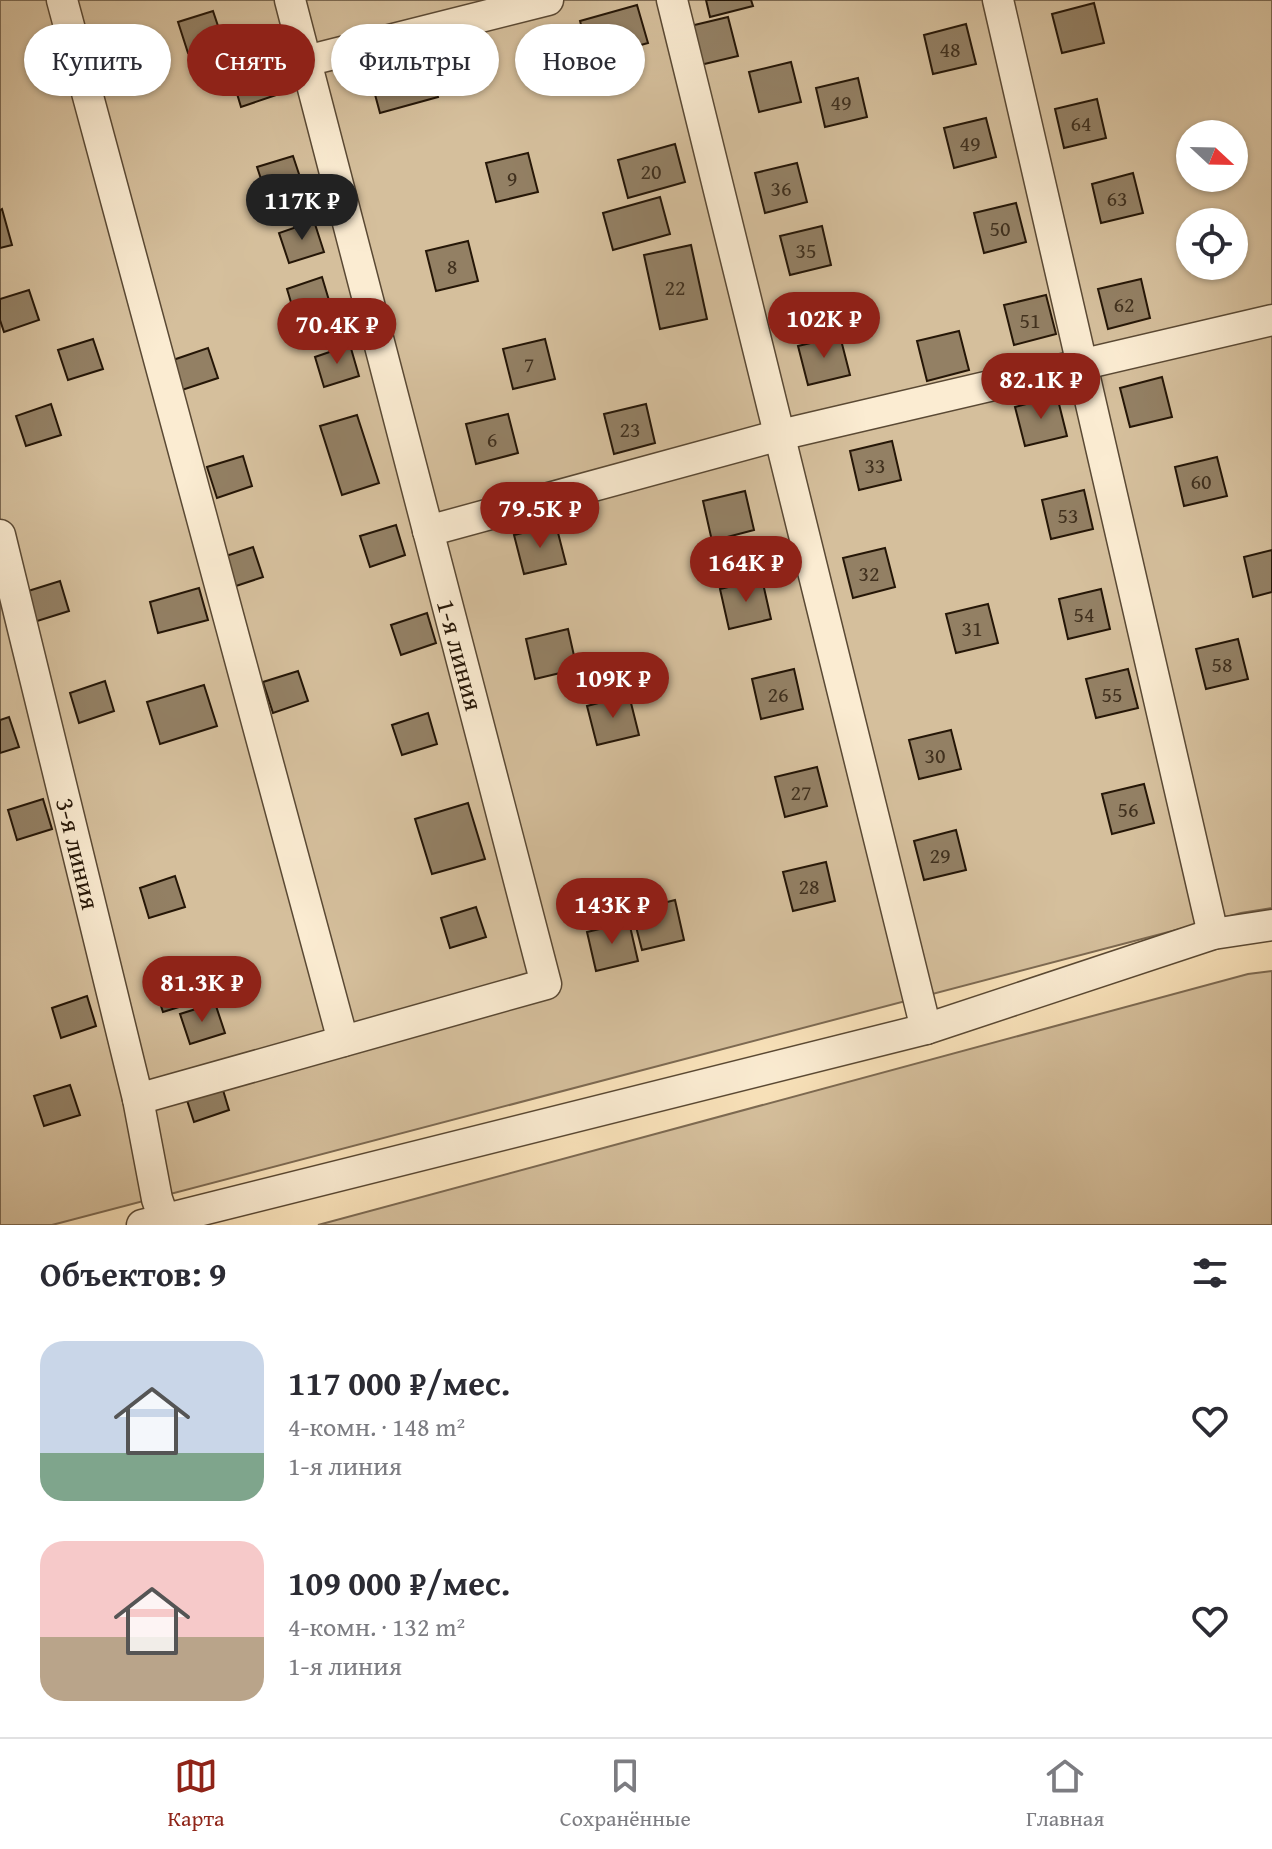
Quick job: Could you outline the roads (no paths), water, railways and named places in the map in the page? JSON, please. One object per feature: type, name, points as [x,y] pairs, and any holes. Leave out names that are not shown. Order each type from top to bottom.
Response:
[{"type":"street","points":[[62,0],[343,1041],[138,1099]]},
{"type":"street","name":"1-я линия","points":[[290,0],[296,24]]},
{"type":"street","points":[[315,59],[548,0]]},
{"type":"street","points":[[672,0],[926,1029]]},
{"type":"street","points":[[998,0],[1213,934]]},
{"type":"street","name":"1-я линия","points":[[315,96],[546,984],[343,1041]]},
{"type":"street","points":[[428,531],[780,435],[1272,320]]},
{"type":"street","name":"3-я линия","points":[[0,535],[138,1099],[157,1199],[153,1222]]},
{"type":"street","points":[[153,1222],[926,1029],[1213,934],[1272,925]]}]
